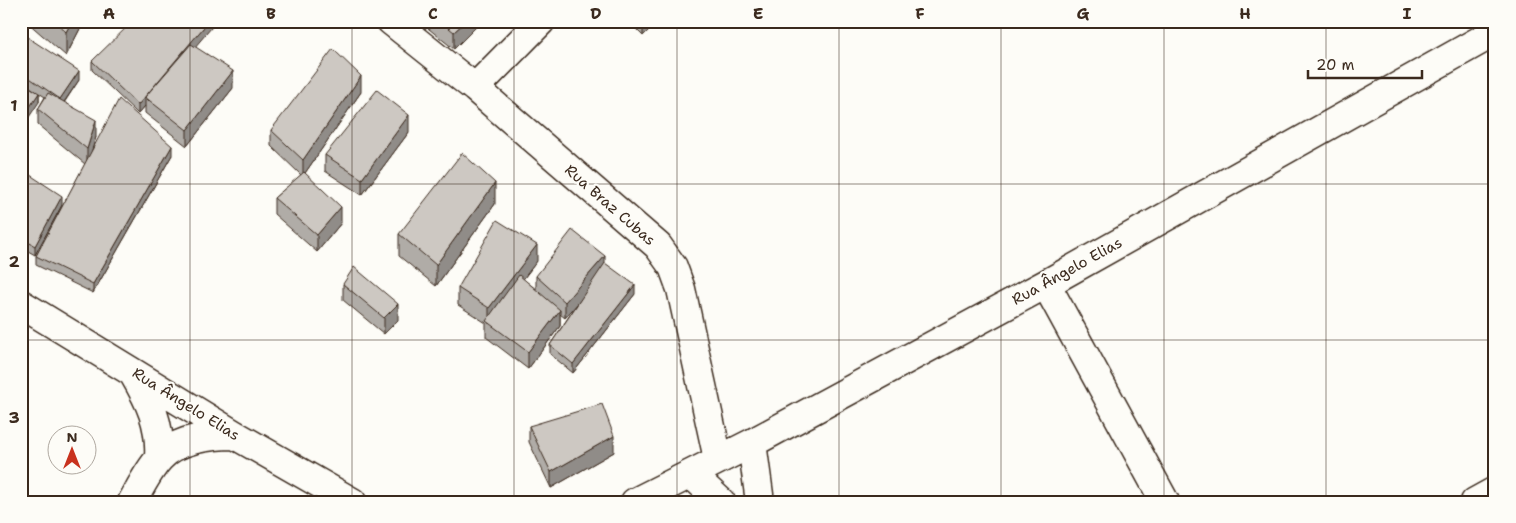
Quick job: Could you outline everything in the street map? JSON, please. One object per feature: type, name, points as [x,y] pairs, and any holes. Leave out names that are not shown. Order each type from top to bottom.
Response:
[{"type":"street","name":"Rua Braz Cubas","points":[[391,21],[475,88],[658,246],[673,268],[681,289],[718,459]]},
{"type":"street","points":[[475,88],[541,21]]},
{"type":"street","name":"Rua Ângelo Elias","points":[[635,502],[752,443],[1046,284],[1495,32]]},
{"type":"street","points":[[1046,284],[1165,502]]},
{"type":"street","name":"Rua Ângelo Elias","points":[[21,304],[235,435],[352,502]]},
{"type":"street","points":[[132,371],[147,397],[155,418],[160,439],[160,458]]},
{"type":"street","points":[[132,502],[160,458],[174,448],[194,439],[214,435],[235,435]]},
{"type":"street","points":[[752,443],[760,502]]},
{"type":"street","points":[[692,474],[721,502]]},
{"type":"street","points":[[1476,502],[1495,491]]},
{"type":"building","points":[[54,21],[72,21],[66,32]]},
{"type":"building","points":[[133,21],[209,21],[138,105],[92,61]]},
{"type":"building","points":[[440,21],[466,21],[454,32]]},
{"type":"building","points":[[637,21],[649,21],[643,27]]},
{"type":"building","points":[[21,33],[79,71],[60,99],[21,72]]},
{"type":"building","points":[[191,44],[233,71],[187,130],[145,97]]},
{"type":"building","points":[[333,49],[361,76],[303,160],[271,130]]},
{"type":"building","points":[[21,82],[39,93],[21,120]]},
{"type":"building","points":[[377,90],[409,115],[362,179],[325,155]]},
{"type":"building","points":[[48,93],[96,120],[87,149],[38,109]]},
{"type":"building","points":[[119,99],[172,146],[93,284],[36,256]]},
{"type":"building","points":[[462,153],[495,183],[436,265],[399,234]]},
{"type":"building","points":[[21,169],[62,196],[35,246],[21,238]]},
{"type":"building","points":[[304,172],[341,207],[317,235],[274,198]]},
{"type":"building","points":[[497,220],[537,245],[489,308],[458,288]]},
{"type":"building","points":[[572,230],[605,256],[565,302],[536,276]]},
{"type":"building","points":[[605,263],[635,285],[573,364],[550,345]]},
{"type":"building","points":[[354,267],[398,304],[384,318],[343,284]]},
{"type":"building","points":[[519,275],[560,310],[528,352],[486,321]]},
{"type":"building","points":[[602,404],[614,436],[551,472],[529,426]]}]
